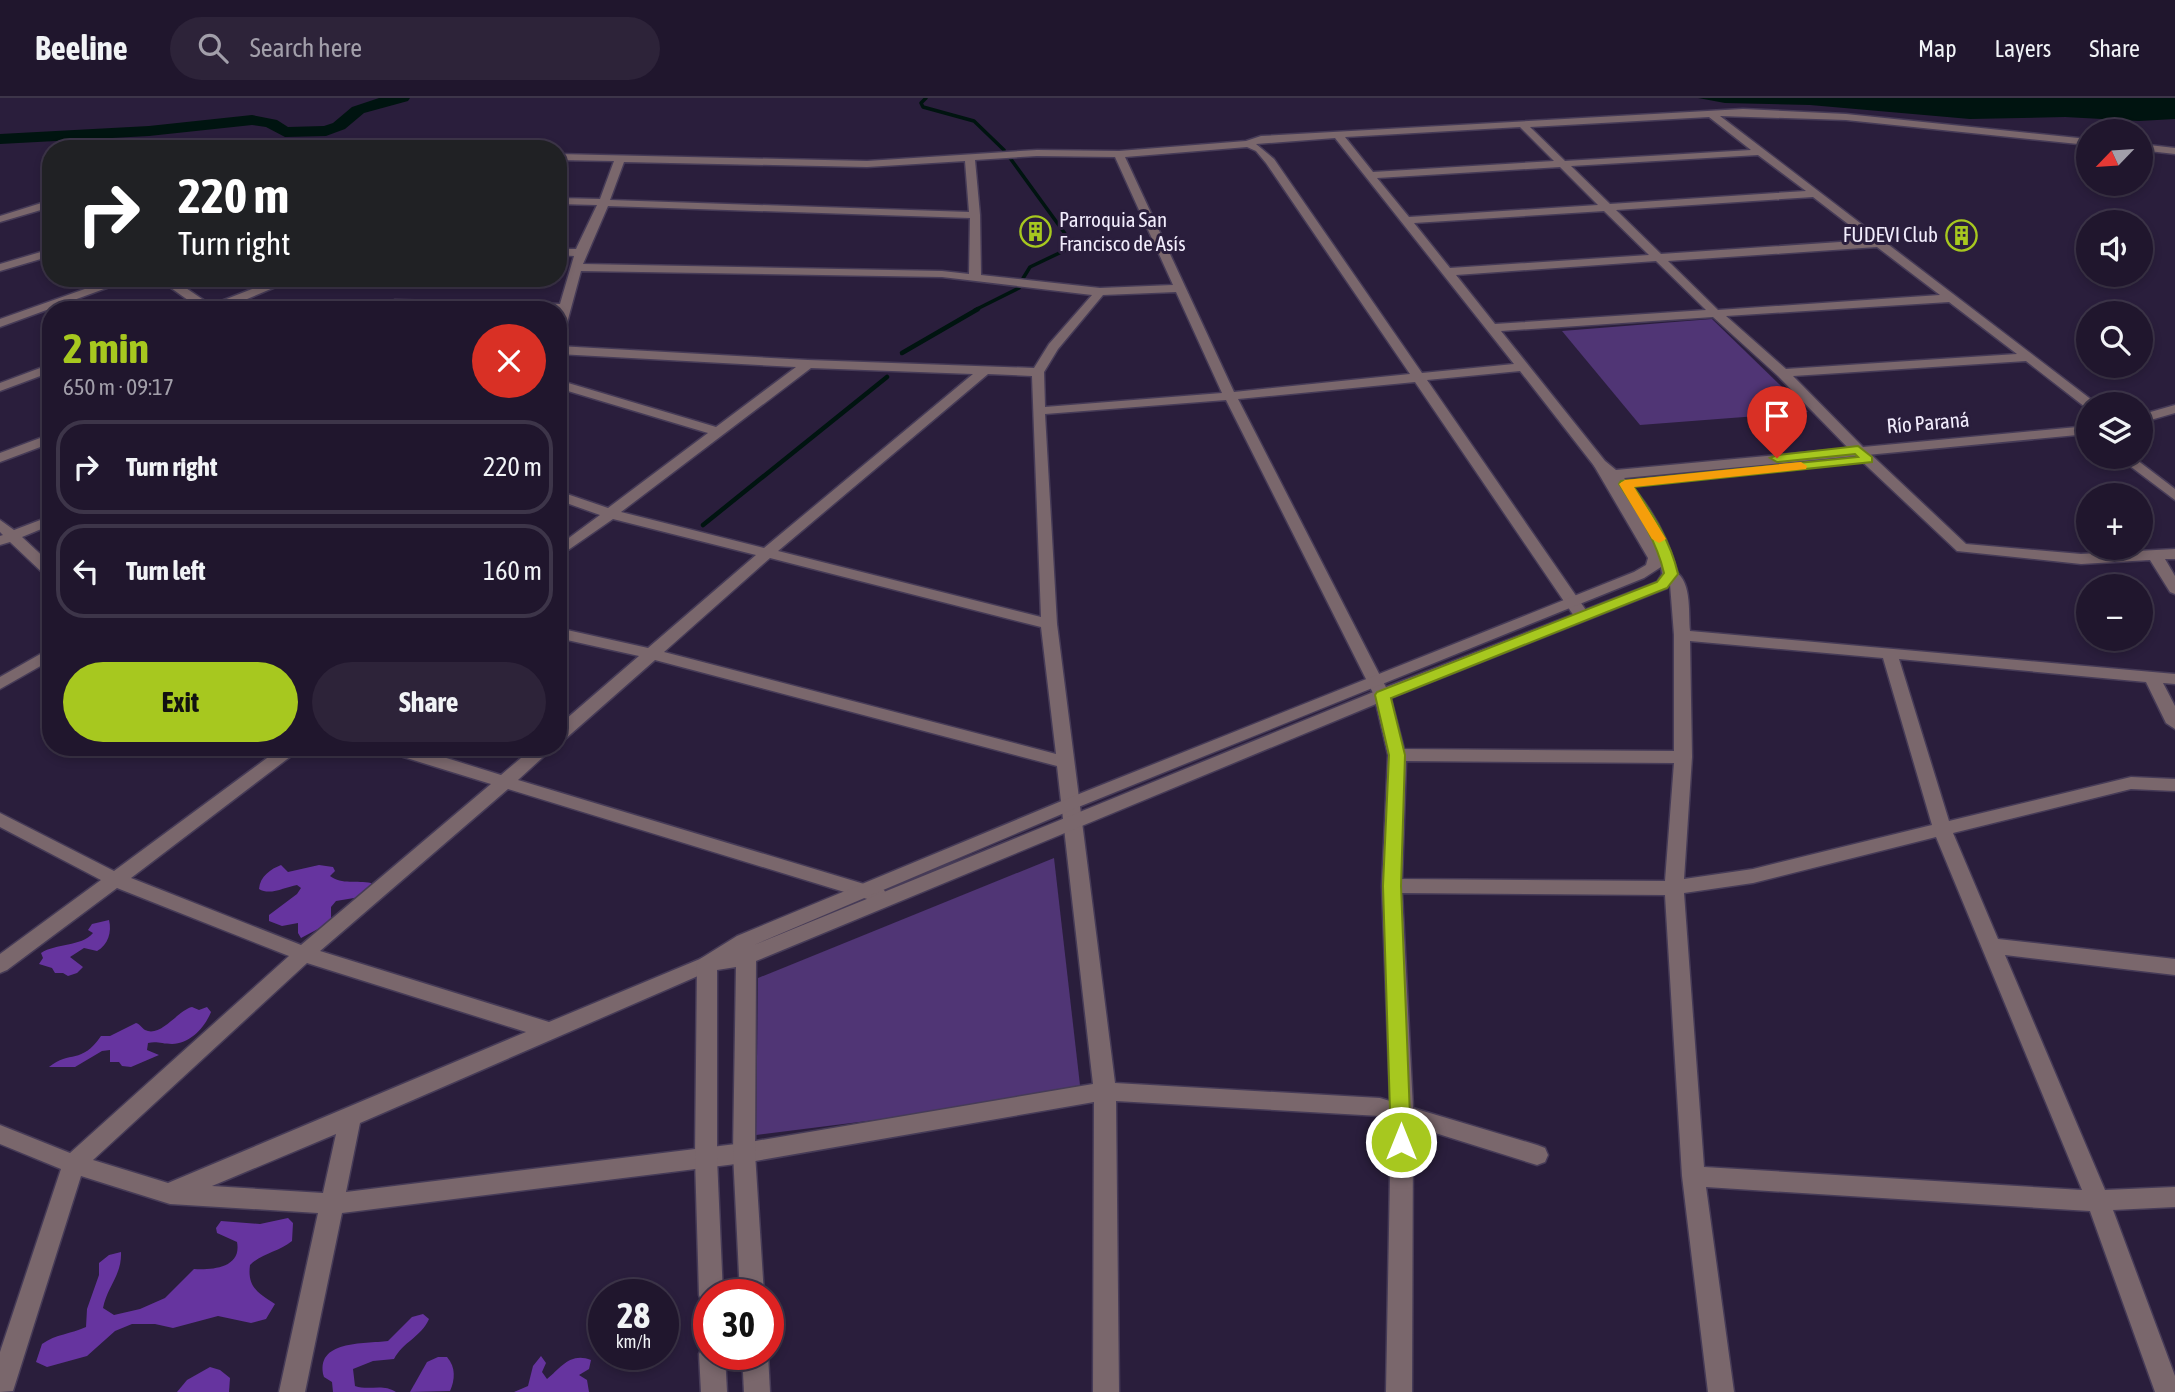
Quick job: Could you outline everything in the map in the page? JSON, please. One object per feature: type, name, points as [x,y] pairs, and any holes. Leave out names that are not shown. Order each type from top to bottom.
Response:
[{"type":"street","points":[[1711,114],[2076,393]]},
{"type":"street","points":[[567,157],[867,164],[1055,152],[1119,154],[1248,144],[1261,139],[1711,114],[1846,117],[2076,141]]},
{"type":"street","points":[[1523,125],[1713,311],[1783,373],[1863,455],[1962,548],[2081,559],[2175,554]]},
{"type":"street","points":[[1339,135],[1491,328],[1653,525],[1667,556],[1671,574],[1678,583],[1682,635],[1683,757],[1674,888],[1693,1176],[1721,1392]]},
{"type":"street","points":[[1248,144],[1259,149],[1270,161],[1577,609]]},
{"type":"street","points":[[2153,148],[2175,151]]},
{"type":"street","points":[[1370,175],[1760,152]]},
{"type":"street","points":[[1119,154],[1230,396],[1378,688],[1397,755],[1392,886],[1402,1115],[1399,1392]]},
{"type":"street","points":[[970,157],[975,215],[975,278]]},
{"type":"street","points":[[566,301],[580,253],[604,202],[620,159]]},
{"type":"street","points":[[1406,220],[1815,194]]},
{"type":"street","points":[[567,201],[975,215]]},
{"type":"street","points":[[0,219],[42,206]]},
{"type":"street","points":[[31,209],[42,214]]},
{"type":"street","points":[[1448,272],[1880,243]]},
{"type":"street","points":[[567,252],[580,253]]},
{"type":"street","points":[[0,268],[42,255]]},
{"type":"street","points":[[575,267],[942,274],[1100,292],[1179,288]]},
{"type":"street","points":[[63,301],[102,287]]},
{"type":"street","points":[[176,287],[197,301]]},
{"type":"street","points":[[233,301],[268,287]]},
{"type":"street","points":[[1100,292],[1053,346],[1038,372],[1038,411],[1049,624],[1105,1091],[1106,1392]]},
{"type":"street","points":[[1491,328],[1713,311],[1951,298]]},
{"type":"street","points":[[0,323],[42,308]]},
{"type":"street","points":[[567,351],[808,364],[1038,372]]},
{"type":"street","points":[[1783,373],[2027,356]]},
{"type":"street","points":[[567,547],[808,364]]},
{"type":"street","points":[[1038,411],[1524,368]]},
{"type":"street","points":[[567,728],[769,551],[985,370]]},
{"type":"street","points":[[0,387],[42,371]]},
{"type":"street","points":[[567,387],[718,432]]},
{"type":"street","points":[[2153,415],[2175,409]]},
{"type":"street","points":[[2153,426],[2175,419]]},
{"type":"street","name":"Río Paraná","points":[[1863,455],[2076,431]]},
{"type":"street","name":"Río Paraná","points":[[1611,477],[1863,455],[2076,441]]},
{"type":"street","points":[[0,458],[42,442]]},
{"type":"street","points":[[2141,469],[2175,495]]},
{"type":"street","points":[[1577,609],[1653,567],[1656,558],[1611,477]]},
{"type":"street","points":[[567,498],[612,514],[769,551],[1049,624]]},
{"type":"street","points":[[0,524],[7,538],[42,566]]},
{"type":"street","points":[[7,538],[42,524]]},
{"type":"street","points":[[2155,555],[2175,589]]},
{"type":"street","points":[[746,949],[864,890],[1072,813],[1577,609],[1662,585],[1671,574]]},
{"type":"street","points":[[567,635],[653,654],[1064,762]]},
{"type":"street","points":[[1682,635],[2175,679]]},
{"type":"street","points":[[1889,652],[1943,831],[2098,1201],[2168,1392]]},
{"type":"street","points":[[0,684],[42,658]]},
{"type":"street","points":[[2152,677],[2175,723]]},
{"type":"street","points":[[1397,755],[1683,757]]},
{"type":"street","points":[[0,965],[283,756]]},
{"type":"street","points":[[420,756],[864,890],[886,900]]},
{"type":"street","points":[[0,1391],[74,1163],[304,954],[535,756]]},
{"type":"street","points":[[1392,886],[1674,888],[1752,876],[2131,783],[2175,785]]},
{"type":"street","points":[[170,1194],[350,1119],[547,1030],[707,964],[886,900],[1072,813]]},
{"type":"street","points":[[0,819],[114,879],[304,954],[547,1030]]},
{"type":"street","points":[[1991,946],[2175,967]]},
{"type":"street","points":[[746,949],[744,1153],[751,1279]]},
{"type":"street","points":[[707,964],[706,1158],[710,1279]]},
{"type":"street","points":[[0,1134],[43,1154],[170,1194],[331,1204],[744,1153],[1105,1091],[1380,1107],[1537,1156]]},
{"type":"street","points":[[292,1392],[350,1119]]},
{"type":"street","points":[[1693,1176],[2098,1201],[2175,1197]]},
{"type":"street","points":[[712,1370],[713,1392]]},
{"type":"street","points":[[756,1370],[757,1392]]},
{"type":"shaded area","points":[[1698,98],[2175,98],[2175,119],[1970,119],[1810,105],[1725,103]]},
{"type":"shaded area","points":[[1712,319],[1808,412],[1640,425],[1562,331]]},
{"type":"shaded area","points":[[1054,858],[1081,1094],[756,1135],[758,978]]},
{"type":"shaded area","points":[[281,865],[288,872],[319,865],[333,867],[335,871],[330,876],[335,879],[371,883],[372,888],[360,897],[336,901],[331,907],[331,922],[301,938],[298,923],[282,926],[269,921],[269,915],[301,888],[297,885],[273,891],[259,889],[261,880]]},
{"type":"shaded area","points":[[109,920],[108,938],[101,948],[97,951],[84,948],[70,957],[83,967],[77,973],[68,976],[55,973],[52,968],[39,964],[43,958],[41,953],[82,941],[93,933],[88,930],[92,924]]},
{"type":"shaded area","points":[[192,1007],[199,1010],[207,1007],[211,1012],[196,1034],[179,1043],[148,1043],[147,1050],[159,1055],[131,1067],[110,1062],[110,1050],[102,1051],[75,1067],[49,1067],[87,1051],[101,1036],[110,1036],[136,1023],[145,1030],[157,1030]]},
{"type":"shaded area","points":[[288,1218],[293,1223],[292,1241],[250,1265],[250,1279],[255,1289],[275,1304],[266,1319],[251,1323],[218,1316],[173,1328],[155,1324],[132,1324],[115,1331],[87,1356],[47,1367],[36,1362],[42,1344],[86,1327],[87,1309],[99,1275],[99,1263],[109,1255],[121,1252],[119,1268],[103,1308],[114,1315],[140,1309],[165,1298],[194,1269],[217,1268],[230,1262],[235,1257],[237,1242],[217,1233],[216,1228],[221,1221],[260,1224]]},
{"type":"shaded area","points":[[423,1314],[429,1319],[426,1325],[394,1359],[373,1361],[353,1369],[355,1386],[386,1388],[396,1392],[333,1392],[332,1382],[324,1377],[323,1365],[326,1356],[343,1346],[388,1341],[412,1317]]},
{"type":"shaded area","points":[[541,1356],[546,1363],[542,1372],[547,1379],[572,1360],[588,1359],[588,1370],[579,1375],[587,1380],[589,1392],[514,1392],[528,1386],[533,1366]]},
{"type":"shaded area","points":[[438,1357],[447,1357],[452,1365],[454,1378],[450,1391],[410,1392],[427,1362]]},
{"type":"shaded area","points":[[210,1367],[220,1370],[230,1378],[229,1392],[177,1392],[187,1380]]},
{"type":"waterway","points":[[0,139],[149,131],[252,120],[271,123],[285,132],[326,131],[339,126],[358,110],[402,98]]},
{"type":"waterway","points":[[926,98],[921,103],[923,107],[974,121],[1004,150]]},
{"type":"waterway","points":[[1010,158],[1074,246],[1030,267],[1022,280]]},
{"type":"waterway","points":[[975,310],[1019,288]]},
{"type":"waterway","points":[[902,353],[978,309]]},
{"type":"waterway","points":[[703,525],[887,377]]},
{"type":"slow traffic","points":[[1659,539],[1653,525],[1625,484],[1801,466]]},
{"type":"place","name":"Parroquia San Francisco de Asís","points":[[1036,232]]},
{"type":"place","name":"FUDEVI Club","points":[[1961,235]]},
{"type":"route","points":[[1401,1142],[1392,886],[1397,755],[1382,695],[1662,585],[1671,574],[1667,556],[1653,525],[1625,484],[1868,459],[1858,450],[1777,458]]}]
